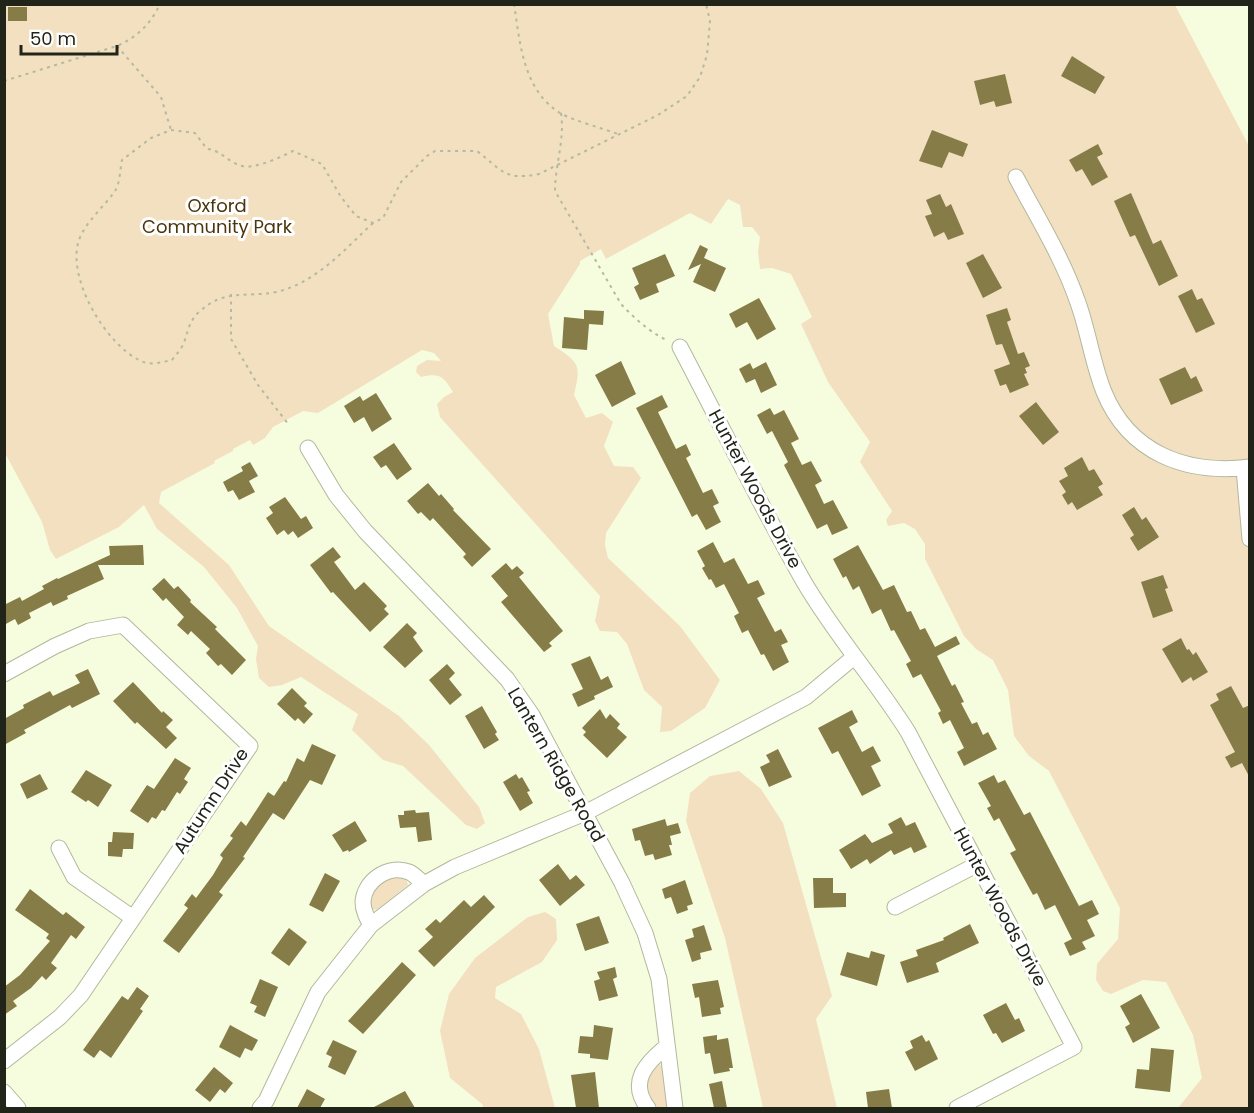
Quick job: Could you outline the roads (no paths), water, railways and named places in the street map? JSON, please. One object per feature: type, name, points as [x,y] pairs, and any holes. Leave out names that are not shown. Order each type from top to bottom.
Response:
[{"type":"street","points":[[1016,177],[1077,299],[1104,391],[1119,420],[1139,442],[1171,461],[1198,467],[1247,467],[1250,539]]},
{"type":"street","name":"Hunter Woods Drive","points":[[680,347],[804,582],[828,621],[886,696],[908,732],[1074,1047],[957,1108]]},
{"type":"street","name":"Lantern Ridge Road","points":[[308,448],[336,495],[364,531],[507,679],[532,715],[585,813],[645,933],[659,979],[675,1108]]},
{"type":"street","name":"Autumn Drive","points":[[4,674],[55,646],[89,631],[123,625],[250,746],[81,995],[60,1017],[4,1061]]},
{"type":"street","points":[[260,1108],[266,1101],[318,992],[371,925],[424,884],[455,867],[585,813],[806,697],[854,657]]},
{"type":"street","points":[[59,848],[74,877],[133,918]]},
{"type":"street","points":[[896,907],[978,864]]},
{"type":"street","points":[[371,925],[364,914],[363,902],[365,891],[372,880],[383,873],[397,870],[410,872],[424,884]]},
{"type":"street","points":[[648,1108],[639,1091],[640,1074],[650,1060],[667,1047]]},
{"type":"street","points":[[4,1092],[18,1108]]},
{"type":"park label","name":"Oxford Community Park","points":[[217,216]]}]
